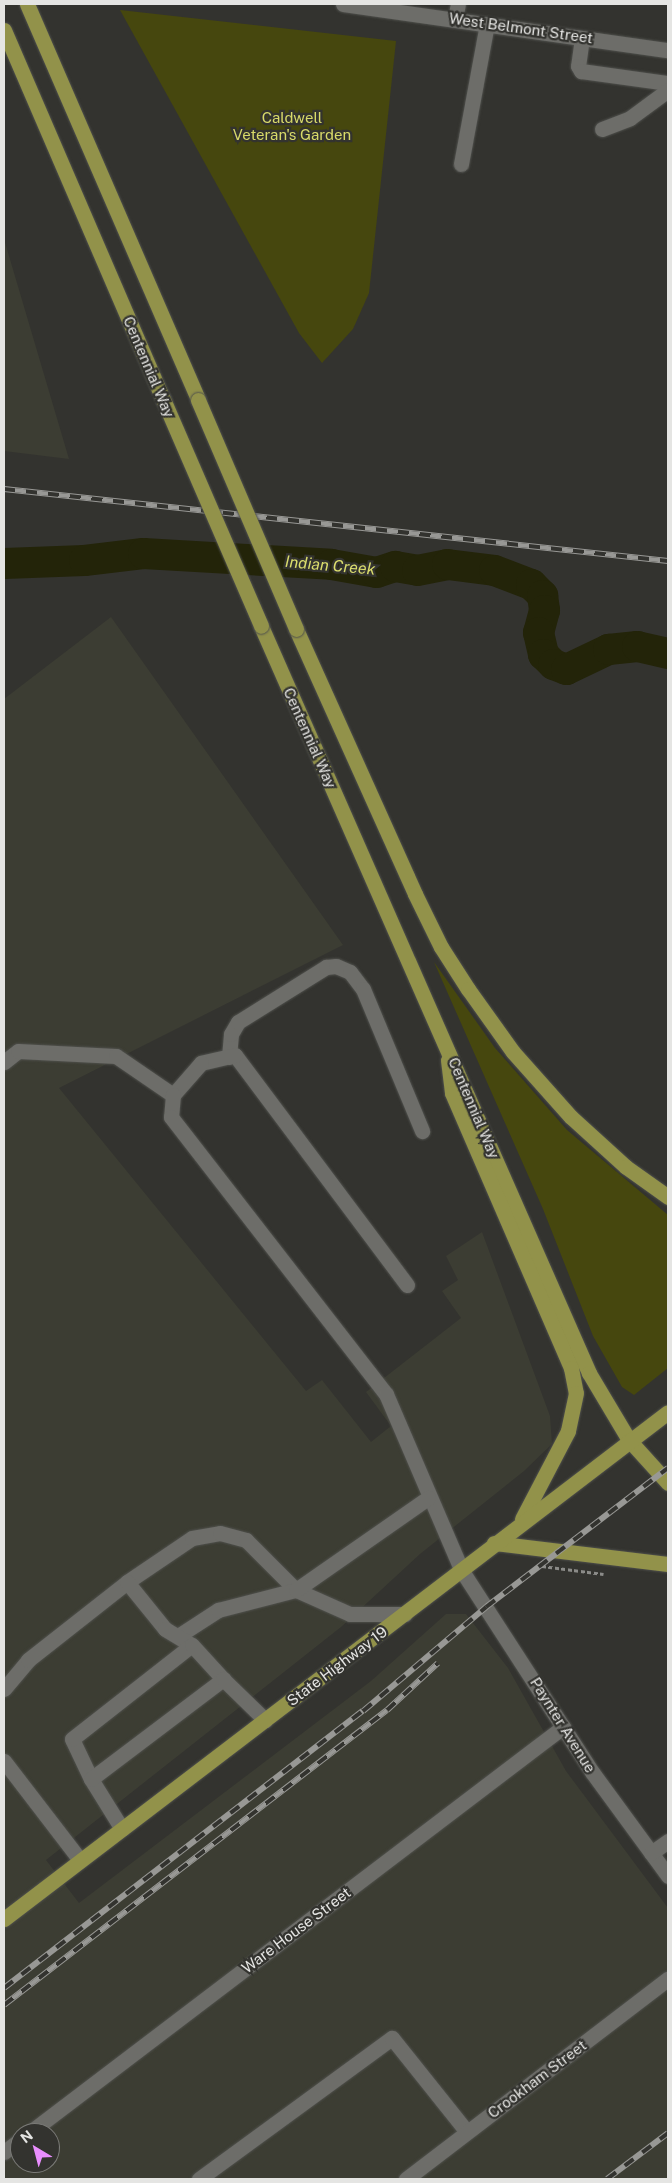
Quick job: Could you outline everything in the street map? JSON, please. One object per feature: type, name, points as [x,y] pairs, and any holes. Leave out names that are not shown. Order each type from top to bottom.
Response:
[{"type":"main road","points":[[27,4],[296,629],[415,894],[441,947],[513,1052],[572,1117],[626,1167],[668,1197]]},
{"type":"main road","name":"Centennial Way","points":[[4,30],[261,626],[590,1373],[630,1440],[668,1483]]},
{"type":"main road","points":[[446,1045],[452,1093],[572,1368],[576,1393],[568,1431],[520,1523]]},
{"type":"main road","name":"State Highway 19","points":[[4,1919],[405,1614],[520,1523],[668,1412]]},
{"type":"main road","points":[[494,1543],[668,1564]]},
{"type":"street","name":"West Belmont Street","points":[[343,4],[457,11],[487,24],[668,50]]},
{"type":"street","points":[[461,164],[487,24]]},
{"type":"street","points":[[582,38],[578,66],[581,71],[668,83]]},
{"type":"street","points":[[602,129],[630,118],[668,90]]},
{"type":"street","points":[[229,1057],[231,1034],[238,1022],[326,966],[336,966],[350,972],[363,988],[422,1131]]},
{"type":"street","points":[[4,1062],[18,1051],[116,1056],[173,1095],[201,1063],[236,1055],[407,1285]]},
{"type":"street","name":"Paynter Avenue","points":[[173,1095],[172,1117],[386,1394],[428,1498],[462,1570],[563,1727],[668,1876]]},
{"type":"street","points":[[178,1636],[218,1610],[296,1590],[428,1498]]},
{"type":"street","points":[[4,1689],[28,1660],[127,1582],[192,1538],[220,1533],[246,1540],[296,1590],[350,1614],[405,1614]]},
{"type":"street","points":[[127,1582],[165,1629],[192,1644],[223,1679],[265,1720]]},
{"type":"street","points":[[122,1829],[91,1779],[72,1739],[192,1644]]},
{"type":"street","points":[[91,1779],[223,1679]]},
{"type":"street","name":"Ware House Street","points":[[42,2123],[563,1727]]},
{"type":"street","points":[[4,1761],[80,1860]]},
{"type":"street","points":[[651,1853],[668,1841]]},
{"type":"street","name":"Crookham Street","points":[[406,2179],[668,1979]]},
{"type":"street","points":[[199,2179],[392,2038],[467,2132]]},
{"type":"path","points":[[534,1561],[552,1570],[603,1574]]},
{"type":"shaded area","points":[[4,239],[69,459],[4,451]]},
{"type":"shaded area","points":[[111,617],[343,945],[59,1088],[306,1391],[322,1380],[371,1442],[391,1426],[366,1392],[461,1318],[442,1291],[458,1280],[446,1256],[482,1232],[550,1416],[552,1444],[524,1471],[420,1554],[341,1627],[46,1860],[79,1903],[371,1681],[446,1614],[466,1614],[508,1668],[566,1771],[668,1908],[668,2179],[4,2179],[4,699]]},
{"type":"green space","name":"Caldwell Veteran's Garden","points":[[120,10],[396,41],[369,293],[353,329],[322,363],[299,333]]},
{"type":"green space","points":[[434,962],[495,1048],[567,1130],[668,1215],[668,1368],[634,1395],[622,1387],[593,1336],[543,1209]]},
{"type":"waterway","name":"Indian Creek","points":[[4,563],[84,560],[143,553],[331,564],[376,572],[395,566],[417,570],[447,564],[494,570],[531,584],[542,595],[544,610],[538,632],[543,654],[553,664],[566,669],[608,649],[637,646],[668,653]]},
{"type":"railway","points":[[4,489],[668,561]]},
{"type":"railway","points":[[4,1988],[363,1711],[486,1607],[668,1468]]},
{"type":"railway","points":[[4,2005],[387,1710],[438,1663]]},
{"type":"railway","points":[[607,2179],[668,2133]]}]
